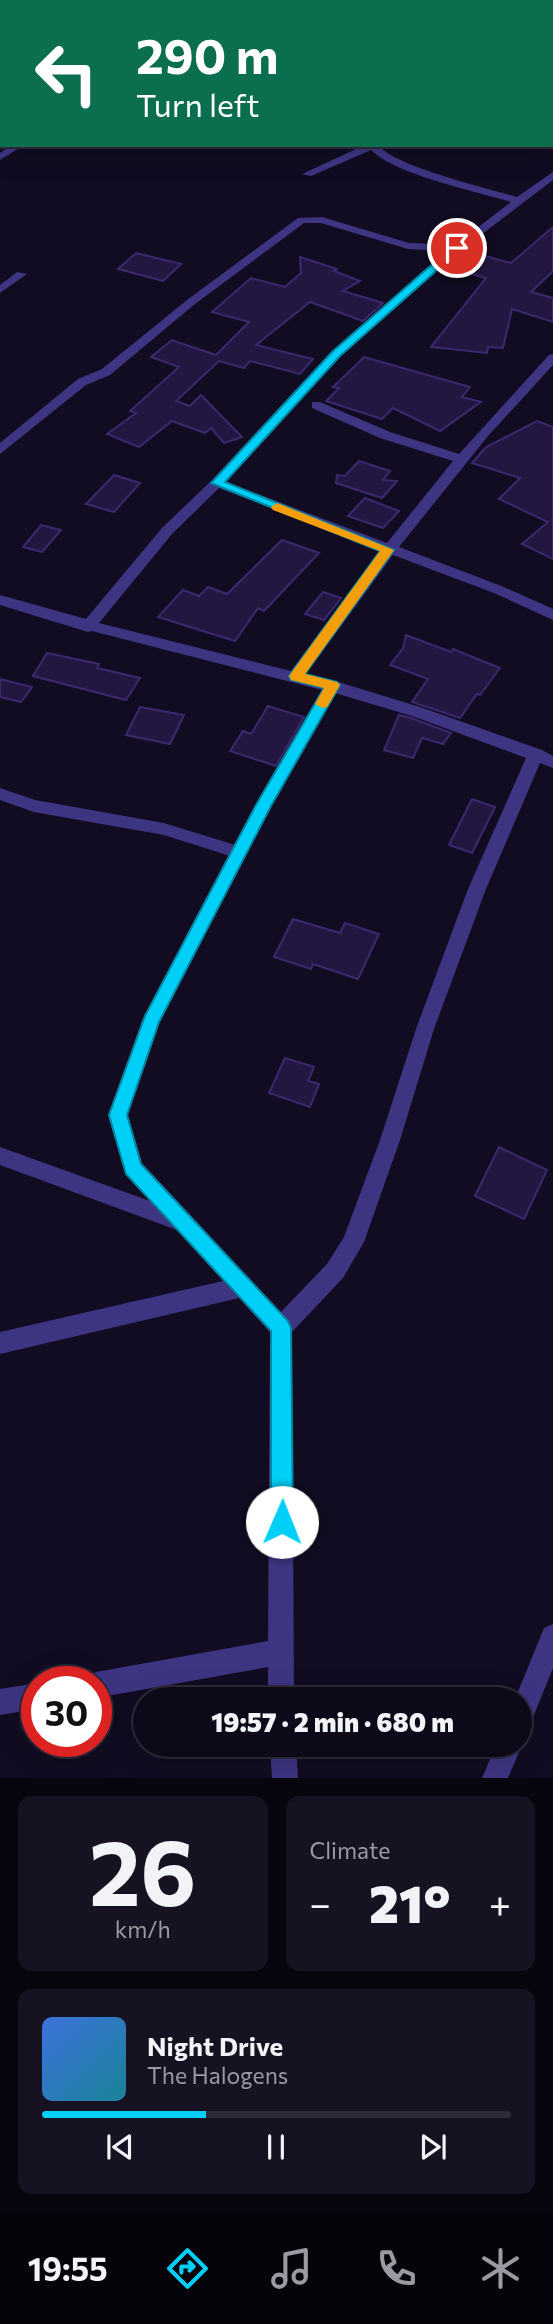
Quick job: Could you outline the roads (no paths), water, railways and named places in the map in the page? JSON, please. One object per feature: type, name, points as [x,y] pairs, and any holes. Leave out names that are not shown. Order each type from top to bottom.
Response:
[{"type":"street","points":[[0,157],[16,147]]},
{"type":"street","points":[[307,174],[370,147]]},
{"type":"street","points":[[373,147],[382,156],[400,165],[519,201]]},
{"type":"street","points":[[88,627],[167,531],[217,483],[336,354],[457,248],[553,175]]},
{"type":"street","points":[[1,446],[82,383],[106,372],[191,302],[302,220],[322,220],[408,246],[457,248]]},
{"type":"street","points":[[0,290],[21,274]]},
{"type":"street","points":[[296,676],[387,550],[460,458],[553,358]]},
{"type":"street","points":[[316,405],[385,435],[460,458]]},
{"type":"street","points":[[217,483],[387,550],[499,590],[553,615]]},
{"type":"street","points":[[0,600],[88,627],[332,685],[425,713],[544,758],[477,889],[425,1029],[390,1140],[353,1242],[335,1271],[281,1328]]},
{"type":"street","points":[[281,1687],[281,1328],[132,1168],[118,1115],[151,1021],[264,805],[332,685]]},
{"type":"street","points":[[0,794],[34,806],[163,829],[240,853]]},
{"type":"street","points":[[0,1157],[181,1223]]},
{"type":"street","points":[[0,1343],[244,1287]]},
{"type":"street","points":[[532,1689],[553,1637]]},
{"type":"street","points":[[112,1682],[281,1652]]},
{"type":"street","points":[[0,1702],[21,1699]]},
{"type":"street","points":[[284,1757],[285,1778]]},
{"type":"street","points":[[495,1778],[504,1757]]}]
